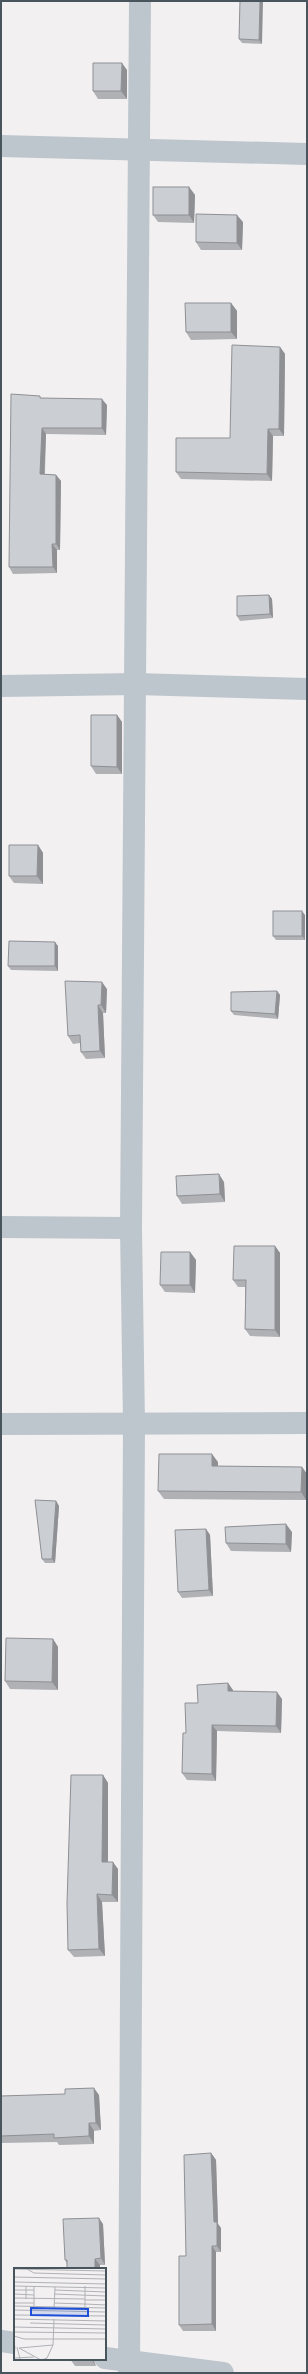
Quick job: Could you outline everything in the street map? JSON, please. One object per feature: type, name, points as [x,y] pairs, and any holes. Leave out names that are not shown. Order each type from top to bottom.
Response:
[{"type":"street","points":[[129,2367],[134,1424],[131,1228],[140,1]]},
{"type":"street","points":[[1,146],[307,154]]},
{"type":"street","points":[[1,686],[136,684],[307,689]]},
{"type":"street","points":[[1,1227],[131,1228]]},
{"type":"street","points":[[1,1424],[307,1423]]},
{"type":"street","points":[[1,2341],[14,2343]]},
{"type":"street","points":[[106,2358],[129,2367],[223,2373]]},
{"type":"building","points":[[240,1],[260,1],[259,40],[239,39]]},
{"type":"building","points":[[93,63],[122,63],[121,91],[93,91]]},
{"type":"building","points":[[153,187],[189,187],[189,215],[153,215]]},
{"type":"building","points":[[196,214],[237,215],[237,243],[196,242]]},
{"type":"building","points":[[185,303],[231,303],[231,332],[186,332]]},
{"type":"building","points":[[232,345],[280,347],[279,429],[268,429],[267,474],[176,472],[176,438],[230,438]]},
{"type":"building","points":[[11,394],[40,396],[40,398],[102,399],[102,428],[42,428],[40,474],[56,475],[56,544],[52,544],[53,567],[9,567]]},
{"type":"building","points":[[269,595],[270,614],[237,616],[237,596]]},
{"type":"building","points":[[91,715],[117,715],[117,767],[91,766]]},
{"type":"building","points":[[9,845],[38,845],[37,876],[9,876]]},
{"type":"building","points":[[273,911],[302,911],[302,936],[273,936]]},
{"type":"building","points":[[9,941],[55,942],[55,966],[8,966]]},
{"type":"building","points":[[65,981],[102,982],[101,1005],[98,1005],[100,1051],[81,1052],[80,1035],[68,1036]]},
{"type":"building","points":[[277,991],[275,1014],[231,1011],[231,992]]},
{"type":"building","points":[[219,1174],[220,1194],[177,1196],[176,1176]]},
{"type":"building","points":[[234,1246],[275,1246],[275,1330],[245,1329],[246,1280],[233,1280]]},
{"type":"building","points":[[161,1252],[190,1252],[190,1285],[160,1285]]},
{"type":"building","points":[[159,1454],[212,1454],[212,1466],[302,1467],[301,1492],[158,1491]]},
{"type":"building","points":[[35,1500],[56,1501],[52,1559],[42,1559]]},
{"type":"building","points":[[286,1524],[286,1544],[226,1543],[225,1527]]},
{"type":"building","points":[[206,1529],[209,1590],[178,1592],[175,1530]]},
{"type":"building","points":[[6,1638],[53,1639],[52,1682],[5,1681]]},
{"type":"building","points":[[228,1683],[228,1691],[277,1692],[276,1726],[212,1725],[212,1774],[182,1773],[183,1733],[186,1733],[185,1703],[198,1703],[197,1685]]},
{"type":"building","points":[[71,1775],[103,1775],[102,1862],[113,1862],[112,1895],[97,1894],[99,1949],[68,1950],[67,1903]]},
{"type":"building","points":[[94,2088],[96,2123],[89,2123],[89,2136],[54,2138],[54,2134],[1,2136],[1,2096],[65,2094],[65,2089]]},
{"type":"building","points":[[211,2153],[214,2222],[217,2222],[217,2246],[212,2246],[212,2324],[179,2325],[179,2256],[186,2256],[184,2155]]},
{"type":"building","points":[[99,2218],[101,2258],[95,2259],[95,2268],[67,2268],[67,2260],[65,2260],[63,2219]]}]
